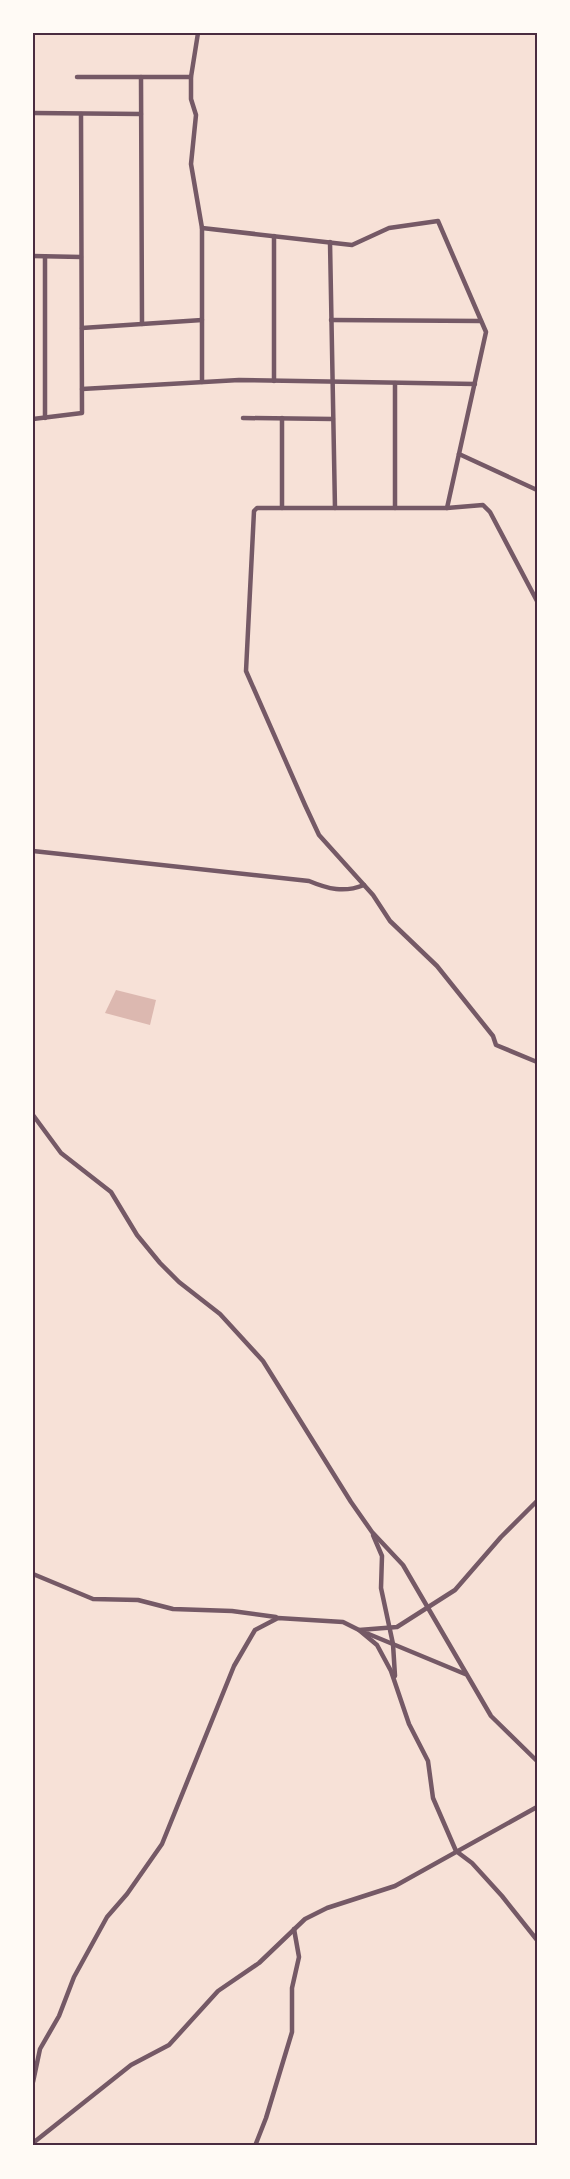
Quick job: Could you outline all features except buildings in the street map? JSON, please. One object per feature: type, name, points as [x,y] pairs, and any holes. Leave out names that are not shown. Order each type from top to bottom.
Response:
[{"type":"street","points":[[198,33],[190,99],[196,115],[191,164],[202,228],[202,382]]},
{"type":"street","points":[[77,77],[191,77]]},
{"type":"street","points":[[141,77],[142,324]]},
{"type":"street","points":[[33,113],[141,114]]},
{"type":"street","points":[[33,419],[82,413],[81,114]]},
{"type":"street","points":[[202,228],[352,245],[389,228],[438,221],[486,332],[447,508]]},
{"type":"street","points":[[273,381],[274,236]]},
{"type":"street","points":[[330,242],[335,508]]},
{"type":"street","points":[[33,256],[81,257]]},
{"type":"street","points":[[45,256],[45,417]]},
{"type":"street","points":[[82,328],[202,320]]},
{"type":"street","points":[[331,320],[481,321]]},
{"type":"street","points":[[82,389],[202,382],[273,381],[475,384]]},
{"type":"street","points":[[394,508],[395,383]]},
{"type":"street","points":[[243,418],[333,418]]},
{"type":"street","points":[[282,418],[282,508]]},
{"type":"street","points":[[459,454],[537,490]]},
{"type":"street","points":[[537,601],[490,512],[483,505],[447,508],[257,508],[254,511],[246,671],[319,835],[364,885],[390,921],[437,966],[493,1036],[496,1045],[537,1062]]},
{"type":"street","points":[[33,851],[304,880],[333,889],[353,889],[364,885]]},
{"type":"street","points":[[33,1115],[61,1153],[111,1192],[137,1235],[160,1263],[179,1282],[220,1314],[263,1361],[372,1532],[382,1556],[381,1588],[391,1628],[395,1685]]},
{"type":"street","points":[[359,1630],[398,1627],[429,1607],[466,1580],[501,1537],[537,1501]]},
{"type":"street","points":[[372,1532],[403,1565],[491,1716],[537,1761]]},
{"type":"street","points":[[33,1574],[93,1599],[138,1600],[173,1609],[232,1611],[278,1618],[343,1622],[444,1663],[467,1675]]},
{"type":"street","points":[[33,2082],[40,2049],[59,2016],[74,1977],[107,1917],[127,1894],[162,1844],[234,1666],[255,1630],[267,1621],[278,1618]]},
{"type":"street","points":[[359,1630],[377,1645],[391,1671],[409,1724],[428,1761],[433,1798],[456,1851],[480,1871],[537,1940]]},
{"type":"street","points":[[33,2143],[131,2065],[169,2045],[218,1991],[259,1963],[305,1919],[327,1908],[395,1886],[537,1807]]},
{"type":"street","points":[[255,2146],[266,2118],[292,2032],[292,1988],[299,1957],[294,1929]]},
{"type":"shaded area","points":[[116,990],[156,1000],[150,1025],[105,1013]]}]
